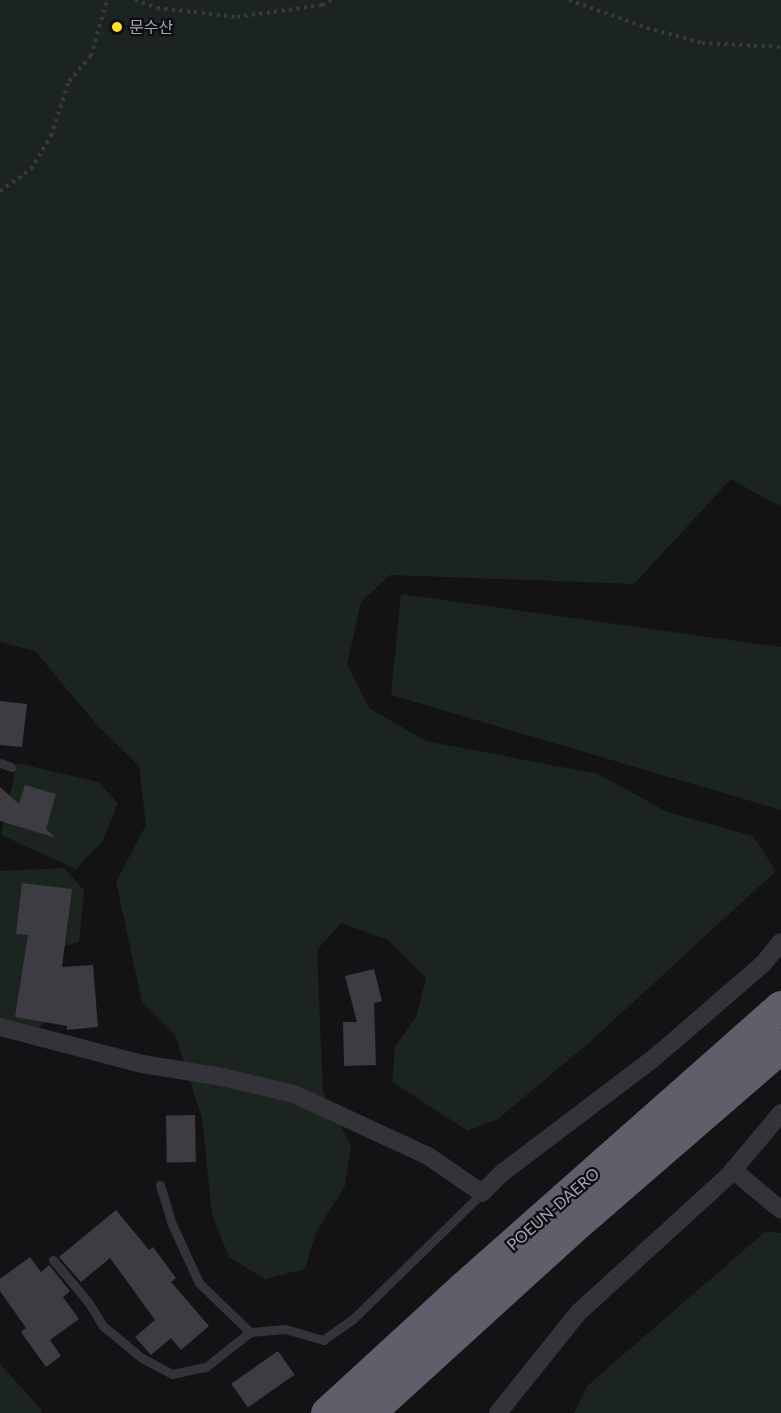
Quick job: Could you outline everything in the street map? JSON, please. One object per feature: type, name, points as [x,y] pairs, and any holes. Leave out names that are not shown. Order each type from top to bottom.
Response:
[{"type":"highway","name":"POEUN-DAERO","points":[[327,1413],[463,1288],[781,1007]]},
{"type":"highway","name":"POEUN-DAERO","points":[[368,1413],[570,1229],[781,1046]]},
{"type":"highway","points":[[398,1413],[570,1229]]},
{"type":"street","points":[[0,1027],[142,1064],[222,1077],[294,1094],[428,1156],[482,1193],[502,1173],[654,1058],[763,964],[781,942]]},
{"type":"street","points":[[498,1413],[578,1312],[733,1170],[781,1113]]},
{"type":"street","points":[[733,1170],[781,1210]]},
{"type":"lane","points":[[0,763],[11,767]]},
{"type":"lane","points":[[160,1185],[171,1222],[199,1283],[250,1332]]},
{"type":"lane","points":[[53,1260],[89,1303],[103,1326],[142,1358],[172,1374],[206,1367],[250,1332],[285,1329],[323,1340],[353,1319],[482,1193]]},
{"type":"path","points":[[0,191],[31,169],[51,136],[69,81],[91,56],[107,0]]},
{"type":"path","points":[[135,0],[157,8],[237,17],[322,5],[333,0]]},
{"type":"path","points":[[569,0],[647,28],[702,43],[781,47]]},
{"type":"shaded area","points":[[0,0],[781,0],[781,507],[731,479],[634,584],[390,575],[361,602],[347,664],[369,708],[426,741],[598,774],[667,812],[753,836],[776,871],[591,1041],[498,1119],[468,1131],[392,1082],[395,1047],[416,1017],[426,978],[388,940],[341,923],[317,950],[323,1092],[351,1145],[345,1186],[316,1232],[305,1269],[265,1279],[229,1257],[212,1215],[202,1118],[175,1035],[142,1002],[116,882],[146,825],[139,766],[97,725],[35,651],[0,642]]},
{"type":"shaded area","points":[[401,594],[781,647],[781,810],[391,695]]},
{"type":"shaded area","points":[[17,763],[98,782],[118,803],[102,842],[76,869],[1,835]]},
{"type":"shaded area","points":[[64,868],[84,890],[79,942],[45,951],[45,1022],[35,1031],[0,1019],[0,871]]},
{"type":"shaded area","points":[[766,1231],[781,1233],[781,1413],[574,1413],[587,1386]]},
{"type":"shaded area","points":[[0,1364],[41,1409],[42,1413],[0,1413]]},
{"type":"building","points":[[0,701],[27,704],[22,747],[0,745]]},
{"type":"building","points":[[25,785],[56,794],[46,829],[56,838],[0,821],[0,787],[19,804]]},
{"type":"building","points":[[22,883],[72,889],[62,967],[93,965],[98,1027],[67,1030],[67,1026],[15,1017],[28,935],[16,934]]},
{"type":"building","points":[[374,969],[382,1001],[374,1003],[376,1065],[344,1066],[343,1022],[357,1022],[345,976]]},
{"type":"building","points":[[195,1115],[196,1162],[167,1162],[166,1116]]},
{"type":"building","points":[[116,1210],[149,1250],[153,1247],[176,1278],[171,1282],[209,1326],[181,1350],[171,1338],[151,1355],[135,1337],[155,1320],[110,1258],[81,1282],[59,1257]]},
{"type":"building","points":[[30,1257],[41,1272],[49,1265],[70,1291],[63,1297],[79,1319],[50,1340],[61,1356],[46,1367],[21,1332],[26,1328],[0,1291],[0,1279]]},
{"type":"building","points":[[278,1351],[295,1375],[248,1407],[231,1384]]},
{"type":"place","name":"문수산","points":[[117,27]]}]
